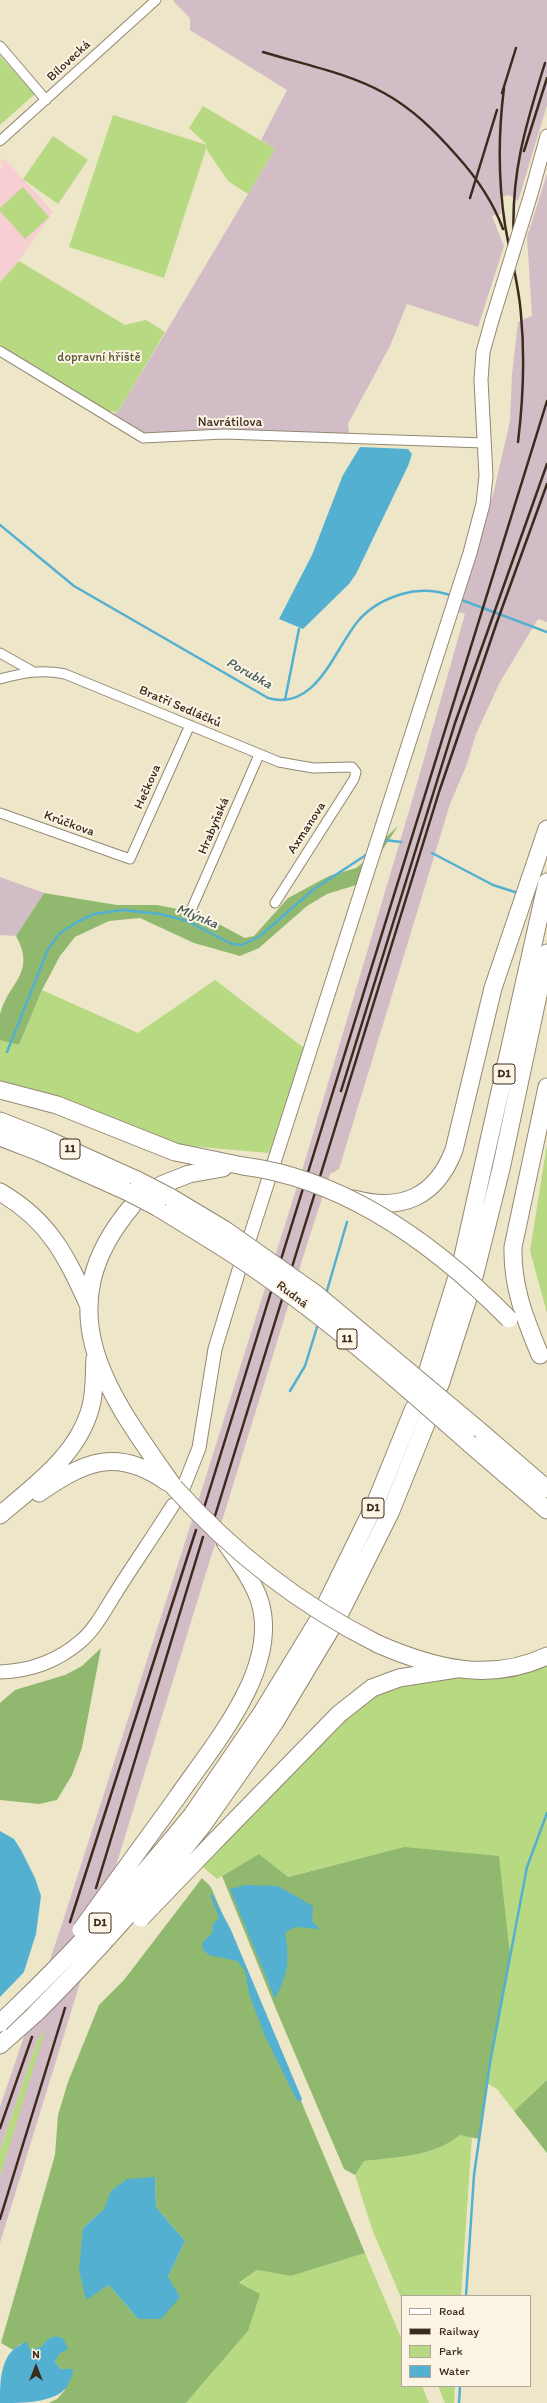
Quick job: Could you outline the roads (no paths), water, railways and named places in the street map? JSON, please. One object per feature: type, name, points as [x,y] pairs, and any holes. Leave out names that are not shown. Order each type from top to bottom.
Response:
[{"type":"highway","points":[[343,1197],[383,1203],[396,1203],[418,1196],[427,1191],[442,1175],[454,1150],[493,988],[547,829]]},
{"type":"highway","name":"D1","points":[[427,1373],[458,1272],[547,882]]},
{"type":"highway","name":"D1","points":[[440,1385],[472,1284],[501,1169],[547,953]]},
{"type":"highway","points":[[515,1315],[513,1247],[547,1086]]},
{"type":"highway","points":[[0,1090],[57,1105],[175,1152],[294,1176],[343,1197],[389,1222],[442,1259],[482,1292],[515,1315],[544,1359]]},
{"type":"highway","name":"Rudná","points":[[0,1121],[46,1138],[139,1181],[221,1237],[408,1389],[547,1510]]},
{"type":"highway","name":"Rudná","points":[[0,1137],[53,1158],[129,1199],[163,1196]]},
{"type":"highway","points":[[163,1196],[203,1170],[243,1166]]},
{"type":"highway","points":[[0,1192],[26,1209],[49,1231],[69,1262],[89,1307],[96,1352],[116,1402],[157,1469],[179,1486],[223,1539],[256,1592],[264,1625],[263,1645],[254,1679],[236,1710],[176,1799],[65,1949],[0,2013]]},
{"type":"highway","points":[[89,1307],[94,1273],[104,1244],[129,1199]]},
{"type":"highway","name":"Rudná","points":[[221,1237],[316,1294],[547,1489]]},
{"type":"highway","points":[[0,1515],[51,1469],[76,1439],[91,1404],[96,1352]]},
{"type":"highway","name":"D1","points":[[329,1617],[414,1408]]},
{"type":"highway","name":"D1","points":[[0,2045],[36,2013],[120,1925],[160,1879],[197,1821],[276,1722],[329,1617],[390,1513],[428,1419]]},
{"type":"highway","points":[[0,1521],[65,1474],[96,1462],[119,1461],[157,1469]]},
{"type":"highway","points":[[223,1539],[290,1592],[337,1622],[378,1644],[421,1662],[456,1670]]},
{"type":"highway","points":[[36,2013],[58,2001],[338,1714],[372,1688],[399,1678],[456,1670],[506,1669],[544,1658]]},
{"type":"highway","name":"D1","points":[[0,2023],[70,1956],[150,1867],[197,1821]]},
{"type":"street","name":"Bílovecká","points":[[0,141],[150,2]]},
{"type":"street","points":[[0,46],[46,100]]},
{"type":"street","points":[[250,1237],[460,584],[483,504],[486,476],[481,380],[483,352],[547,136]]},
{"type":"street","name":"Navrátilova","points":[[0,352],[143,438],[224,434],[484,443]]},
{"type":"street","points":[[0,652],[32,671]]},
{"type":"street","name":"Bratří Sedláčků","points":[[0,679],[32,671],[48,671],[65,674],[190,725],[258,755],[306,768],[352,766]]},
{"type":"street","name":"Hečkova","points":[[130,859],[190,725]]},
{"type":"street","name":"Hrabyňská","points":[[192,908],[258,755]]},
{"type":"street","name":"Axmanova","points":[[275,903],[354,778],[356,772],[352,766]]},
{"type":"street","name":"Krůčkova","points":[[0,813],[130,859]]},
{"type":"street","points":[[179,1486],[199,1448],[215,1349],[239,1270]]},
{"type":"street","points":[[0,1672],[23,1671],[36,1667],[53,1659],[81,1641],[100,1617],[173,1505]]},
{"type":"water","points":[[360,447],[408,449],[412,454],[408,466],[356,574],[349,584],[303,629],[279,619],[312,555],[343,475]]},
{"type":"water","points":[[0,1831],[14,1839],[21,1850],[35,1878],[41,1896],[36,1934],[0,2047]]},
{"type":"water","points":[[246,1885],[278,1886],[313,1906],[312,1921],[320,1929],[295,1927],[285,1933],[287,1968],[283,1982],[275,1999],[230,1889]]},
{"type":"water","points":[[212,1894],[231,1930],[302,2099],[300,2102],[296,2099],[265,2036],[249,1994],[245,1971],[237,1961],[209,1955],[203,1950],[202,1943],[212,1933],[213,1924],[219,1918],[210,1895]]},
{"type":"water","points":[[155,2177],[156,2207],[185,2241],[168,2277],[180,2297],[161,2319],[138,2319],[109,2285],[86,2300],[79,2270],[83,2228],[104,2209],[111,2191],[127,2179]]},
{"type":"water","points":[[55,2336],[63,2338],[68,2349],[59,2354],[55,2362],[61,2369],[73,2369],[72,2376],[67,2387],[54,2396],[46,2399],[18,2403],[0,2403],[1,2376],[3,2367],[11,2352],[18,2346],[27,2342],[30,2350],[41,2347],[47,2340]]},
{"type":"waterway","name":"Porubka","points":[[0,525],[74,586],[268,698],[285,700],[299,696],[311,687],[322,676],[332,662],[358,621],[372,608],[384,601],[408,592],[421,591],[434,591],[453,596]]},
{"type":"waterway","name":"Porubka","points":[[459,599],[547,632]]},
{"type":"waterway","points":[[285,700],[299,629]]},
{"type":"waterway","name":"Mlýnka","points":[[382,843],[385,840],[401,842]]},
{"type":"waterway","name":"Mlýnka","points":[[7,1052],[48,949],[60,933],[77,922],[94,914],[123,910],[160,914],[187,921],[232,944],[242,945],[260,936],[314,889],[369,853]]},
{"type":"waterway","name":"Mlýnka","points":[[432,853],[493,885],[518,893]]},
{"type":"waterway","points":[[326,1294],[347,1222]]},
{"type":"waterway","points":[[290,1391],[305,1366],[318,1324]]},
{"type":"waterway","points":[[466,2295],[474,2175],[490,2063],[527,1867],[547,1813]]},
{"type":"waterway","points":[[459,2403],[460,2387]]},
{"type":"railway","points":[[502,93],[516,48]]},
{"type":"railway","points":[[263,52],[340,74],[370,86],[405,106],[432,129],[471,172],[489,200],[503,229]]},
{"type":"railway","points":[[514,244],[514,196],[520,152],[545,63]]},
{"type":"railway","points":[[524,151],[547,78]]},
{"type":"railway","points":[[504,88],[500,140],[501,191],[505,225],[518,292],[523,347],[522,395],[518,442]]},
{"type":"railway","points":[[470,198],[497,110]]},
{"type":"railway","points":[[204,1508],[547,401]]},
{"type":"railway","points":[[341,1091],[455,723],[547,464]]},
{"type":"railway","points":[[214,1519],[439,792],[497,622],[547,484]]},
{"type":"railway","points":[[70,1922],[196,1530]]},
{"type":"railway","points":[[96,1888],[203,1537]]},
{"type":"railway","points":[[0,2219],[65,2008]]},
{"type":"railway","points":[[0,2128],[32,2037]]},
{"type":"park label","name":"dopravní hřiště","points":[[99,358]]}]
